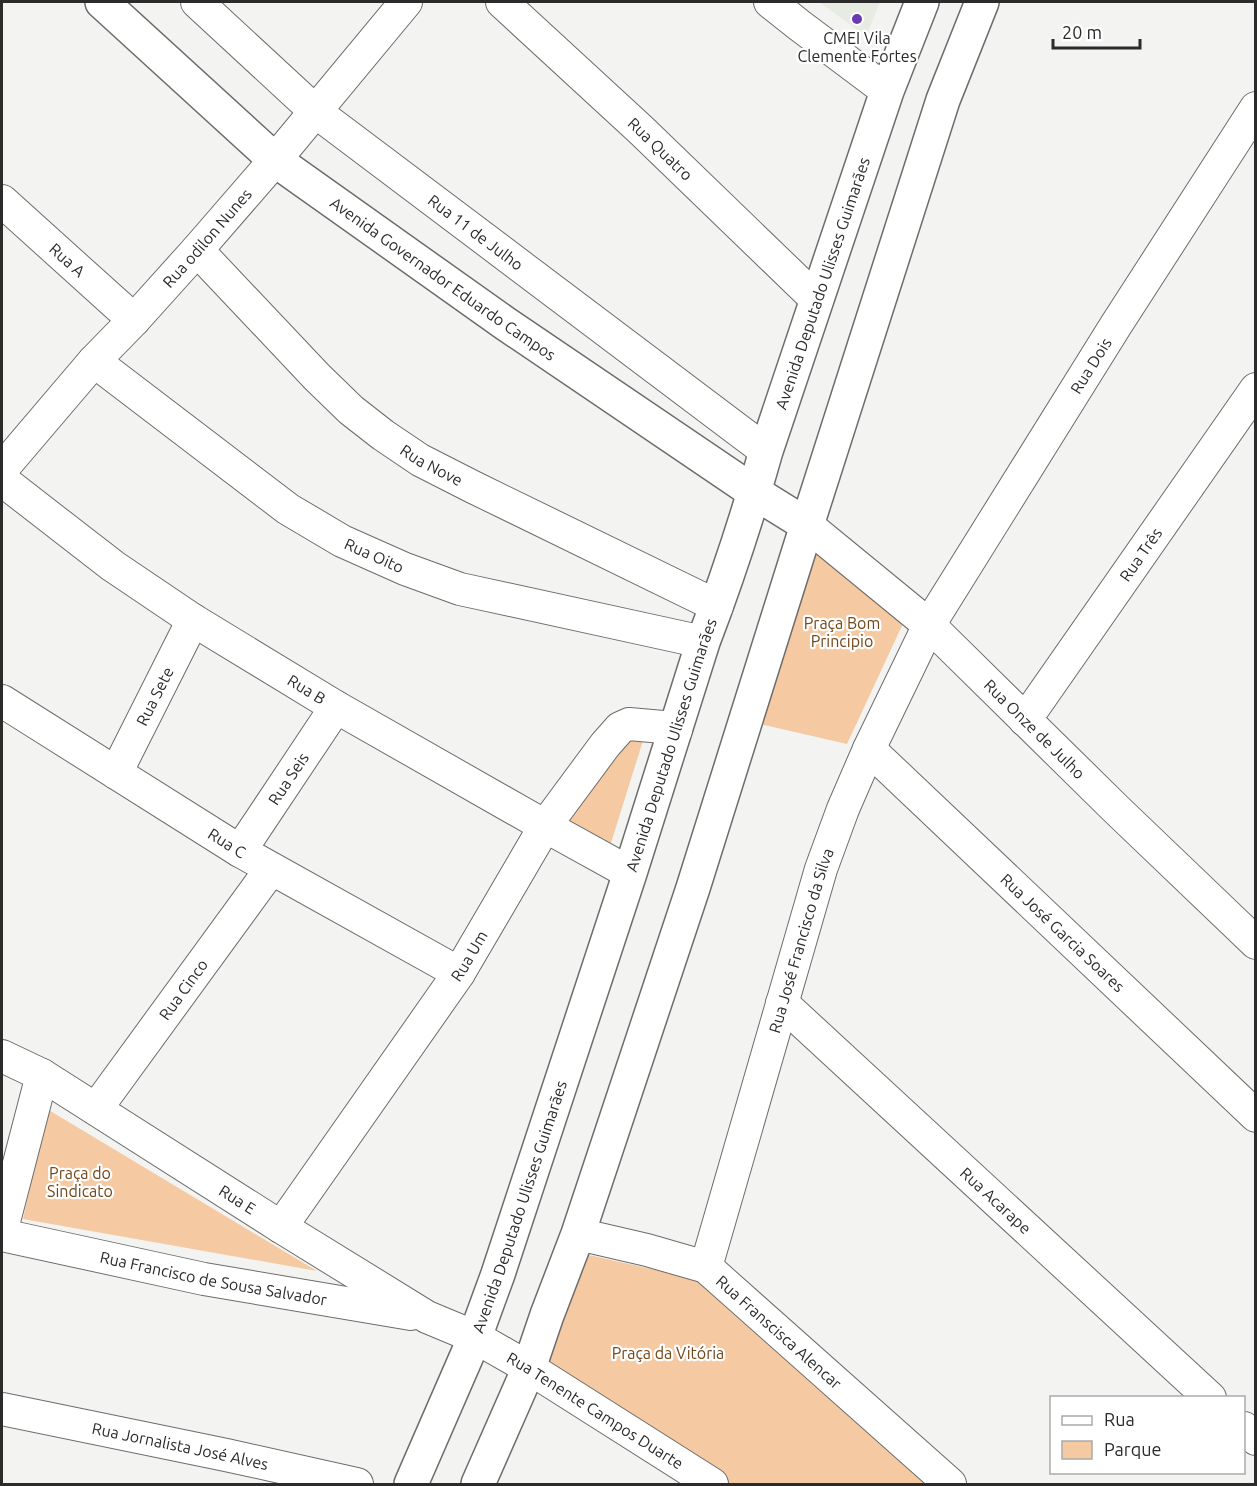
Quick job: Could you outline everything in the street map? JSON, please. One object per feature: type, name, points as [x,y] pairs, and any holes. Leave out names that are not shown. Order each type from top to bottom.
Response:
[{"type":"street","name":"Avenida Governador Eduardo Campos","points":[[102,2],[275,160],[506,324],[754,492],[807,525]]},
{"type":"street","name":"Rua 11 de Julho","points":[[196,2],[316,112],[766,451]]},
{"type":"street","name":"Rua odilon Nunes","points":[[2,469],[94,361],[134,320],[275,160],[406,2]]},
{"type":"street","name":"Rua Quatro","points":[[502,2],[641,130],[817,300]]},
{"type":"street","points":[[770,2],[887,91]]},
{"type":"street","name":"Avenida Deputado Ulisses Guimarães","points":[[411,1485],[475,1337],[498,1274],[766,451],[887,91],[922,2]]},
{"type":"street","points":[[478,1485],[529,1368],[578,1234],[693,888],[943,100],[982,2]]},
{"type":"street","name":"Rua Dois","points":[[929,625],[1116,325],[1256,108]]},
{"type":"street","name":"Rua A","points":[[2,201],[134,320]]},
{"type":"street","name":"Rua Nove","points":[[196,250],[317,377],[351,410],[383,435],[420,460],[717,606]]},
{"type":"street","name":"Rua Oito","points":[[94,361],[288,509],[342,541],[405,569],[459,589],[703,642]]},
{"type":"street","name":"Rua Três","points":[[1025,720],[1256,389]]},
{"type":"street","name":"Rua B","points":[[2,480],[113,566],[193,620],[336,707],[630,873]]},
{"type":"street","name":"Rua Onze de Julho","points":[[807,525],[929,625],[1256,943]]},
{"type":"street","name":"Rua Sete","points":[[117,773],[193,620]]},
{"type":"street","name":"Rua José Francisco da Silva","points":[[706,1266],[821,869],[843,809],[869,749],[929,625]]},
{"type":"street","name":"Rua C","points":[[2,701],[240,851],[459,973]]},
{"type":"street","name":"Rua Seis","points":[[240,851],[336,707]]},
{"type":"street","name":"Rua Um","points":[[281,1227],[459,973],[544,826],[605,745],[620,728],[629,724],[676,730]]},
{"type":"street","name":"Rua José Garcia Soares","points":[[869,749],[1256,1116]]},
{"type":"street","name":"Rua Cinco","points":[[96,1109],[271,869]]},
{"type":"street","name":"Rua Acarape","points":[[782,1003],[1208,1396]]},
{"type":"street","name":"Rua E","points":[[2,1056],[42,1075],[427,1317],[475,1337]]},
{"type":"street","points":[[2,1229],[42,1075]]},
{"type":"street","name":"Rua Franscisca Alencar","points":[[578,1234],[706,1266],[950,1485]]},
{"type":"street","name":"Rua Francisco de Sousa Salvador","points":[[2,1235],[204,1279],[427,1317]]},
{"type":"street","name":"Rua Tenente Campos Duarte","points":[[475,1337],[529,1368],[712,1485]]},
{"type":"street","name":"Rua Jornalista José Alves","points":[[2,1409],[226,1455],[357,1485]]},
{"type":"shaded area","name":"CMEI Vila Clemente Fortes","points":[[819,2],[880,2],[866,36]]},
{"type":"green space","name":"Praça Bom Principio","points":[[819,547],[907,615],[847,744],[755,723]]},
{"type":"green space","points":[[646,731],[611,843],[559,816],[613,745]]},
{"type":"green space","name":"Praça do Sindicato","points":[[47,1109],[317,1271],[23,1219]]},
{"type":"green space","name":"Praça da Vitória","points":[[584,1254],[706,1281],[932,1484],[727,1484],[547,1370]]},
{"type":"place","name":"CMEI Vila Clemente Fortes","points":[[857,19]]}]
